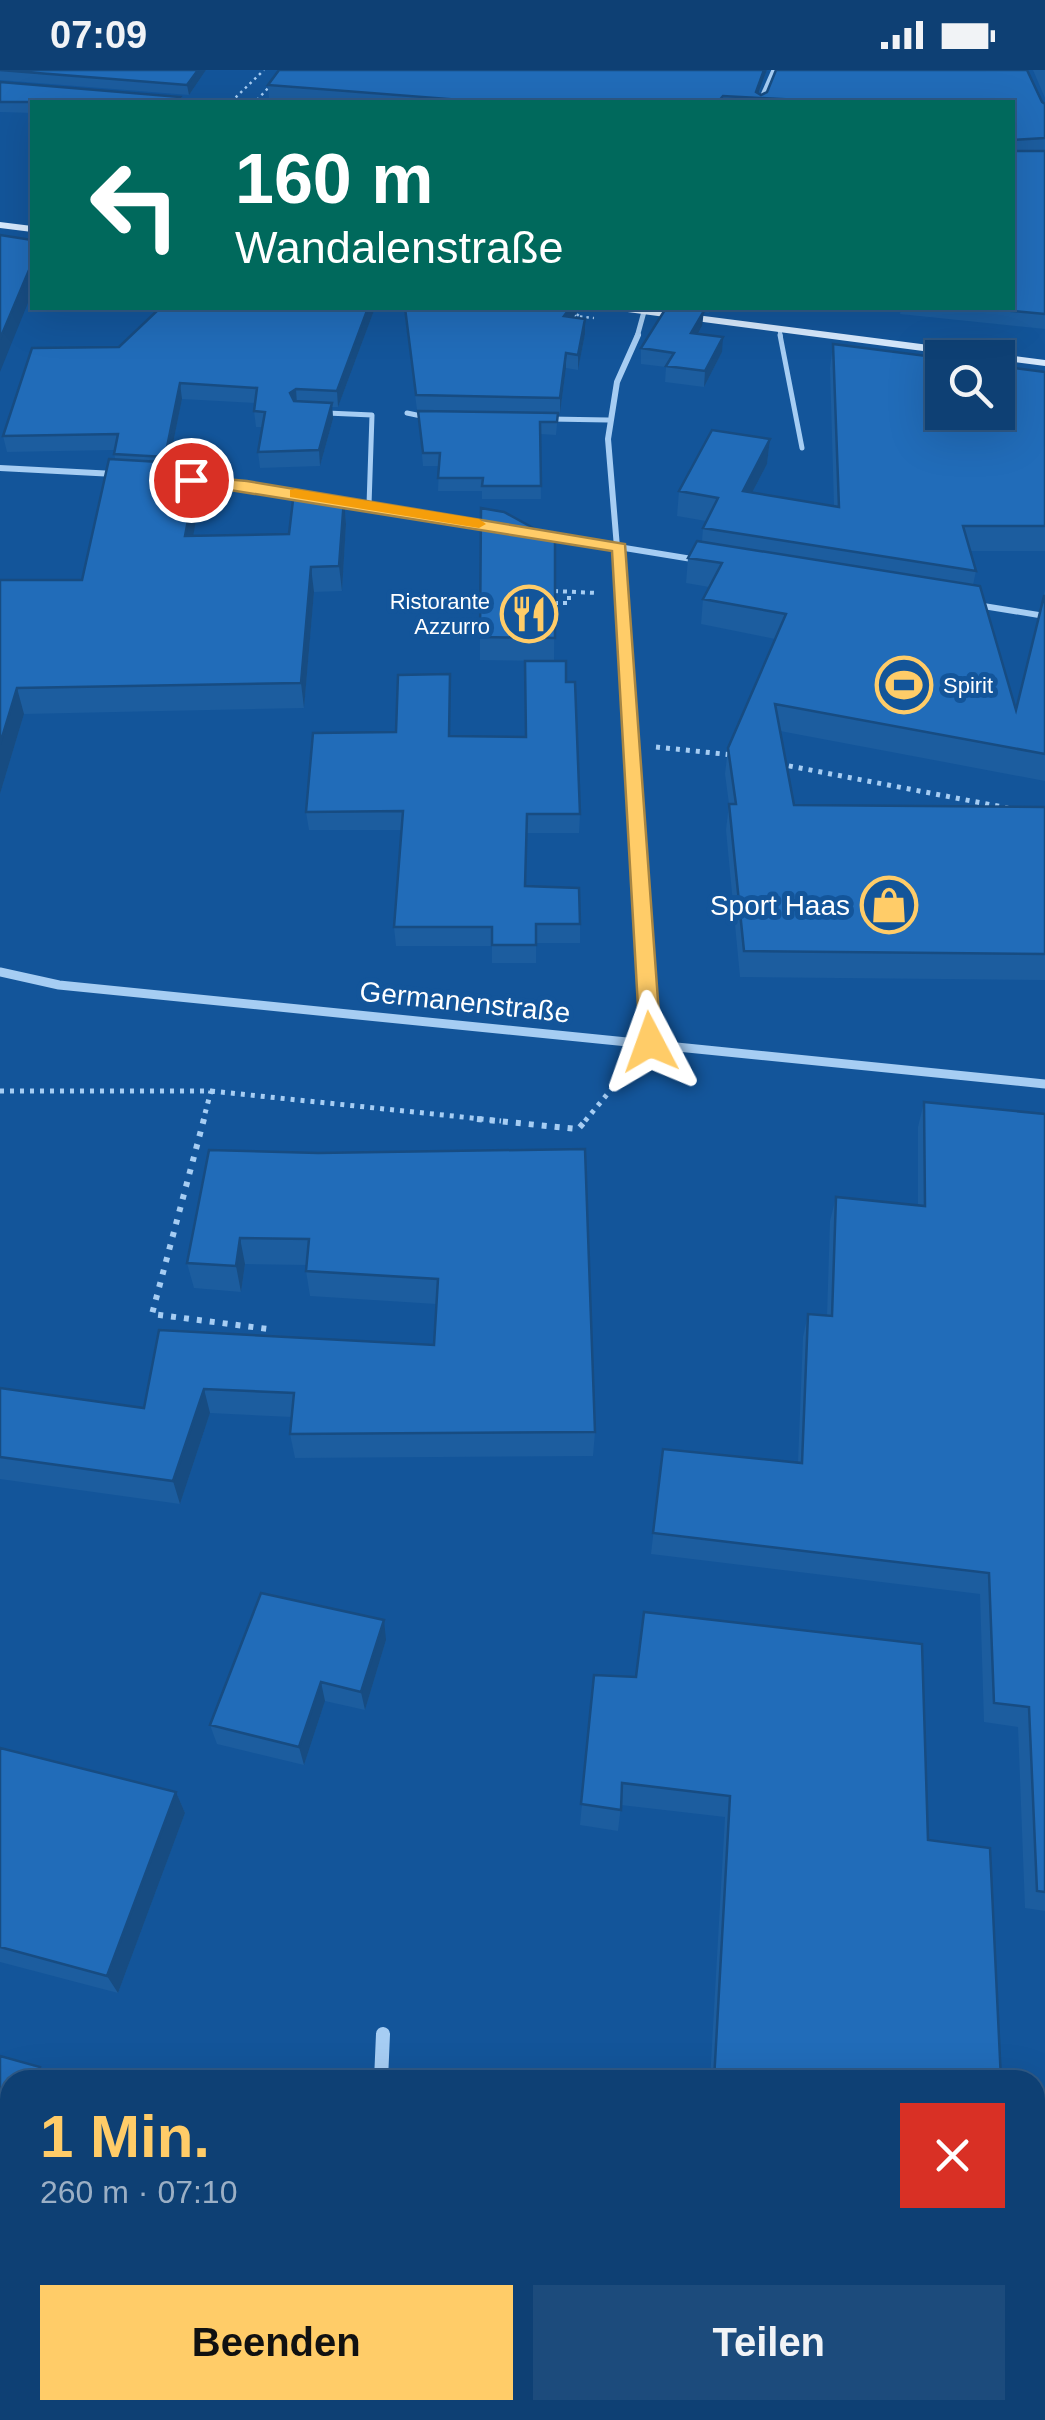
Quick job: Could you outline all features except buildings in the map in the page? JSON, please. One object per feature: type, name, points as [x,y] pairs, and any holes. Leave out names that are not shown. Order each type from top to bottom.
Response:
[{"type":"main road","points":[[0,225],[30,229]]},
{"type":"main road","points":[[652,310],[1045,364]]},
{"type":"street","points":[[761,100],[774,70]]},
{"type":"street","points":[[161,99],[172,100]]},
{"type":"street","points":[[645,310],[617,382],[608,420],[620,548],[650,1042]]},
{"type":"street","points":[[0,468],[125,474]]},
{"type":"street","points":[[144,476],[247,486],[510,529]]},
{"type":"street","points":[[528,532],[716,563]]},
{"type":"street","points":[[968,604],[1045,616]]},
{"type":"street","name":"Germanenstraße","points":[[0,972],[59,985],[1045,1084]]},
{"type":"street","points":[[382,2070],[384,2034]]},
{"type":"lane","points":[[779,328],[802,448]]},
{"type":"lane","points":[[316,412],[372,415],[369,505]]},
{"type":"lane","points":[[407,413],[435,418]]},
{"type":"lane","points":[[531,419],[608,420]]},
{"type":"path","points":[[232,100],[262,72],[289,75]]},
{"type":"path","points":[[257,100],[283,72]]},
{"type":"path","points":[[243,90],[272,91]]},
{"type":"path","points":[[577,316],[582,310]]},
{"type":"path","points":[[562,314],[642,325]]},
{"type":"path","points":[[554,592],[623,593]]},
{"type":"path","points":[[554,603],[569,604],[569,594]]},
{"type":"path","points":[[630,746],[699,748],[738,756]]},
{"type":"path","points":[[776,763],[1026,811]]},
{"type":"path","points":[[0,1091],[211,1091],[578,1129],[650,1042]]},
{"type":"path","points":[[211,1091],[152,1314],[268,1329]]},
{"type":"slow traffic","points":[[295,493],[479,524]]},
{"type":"place","name":"Ristorante Azzurro","points":[[529,614]]},
{"type":"place","name":"Spirit","points":[[904,685]]},
{"type":"place","name":"Sport Haas","points":[[889,905]]},
{"type":"route","points":[[191,480],[369,505],[620,548],[650,1042]]}]
